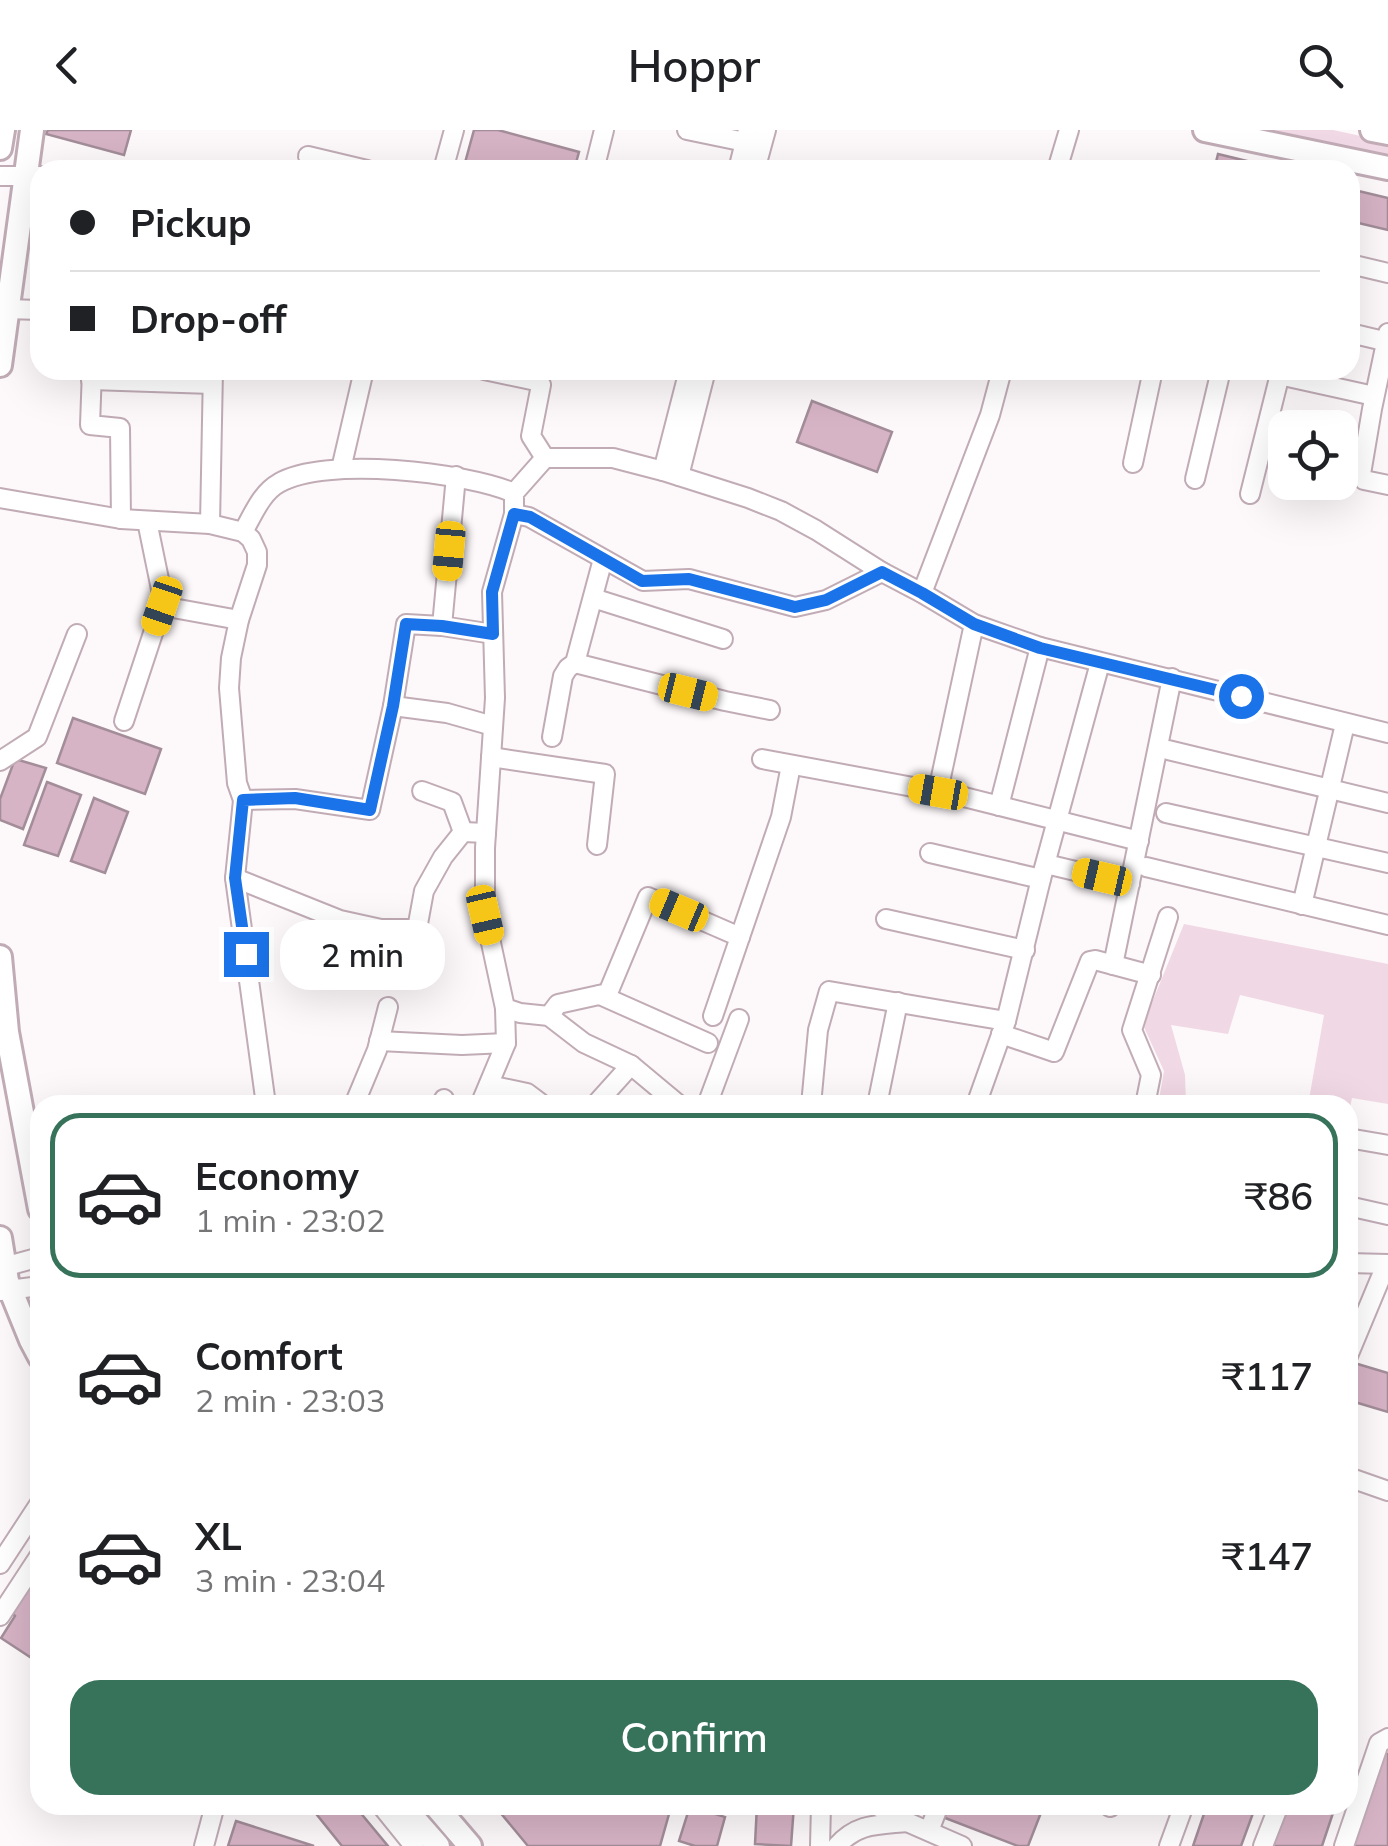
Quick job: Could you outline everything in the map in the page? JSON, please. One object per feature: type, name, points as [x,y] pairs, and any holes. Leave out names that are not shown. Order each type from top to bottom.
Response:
[{"type":"main road","points":[[0,148],[2,130]]},
{"type":"main road","points":[[32,130],[32,160]]},
{"type":"main road","points":[[1206,130],[1350,160]]},
{"type":"main road","points":[[1372,130],[1388,134]]},
{"type":"main road","points":[[1360,162],[1388,168]]},
{"type":"main road","points":[[0,365],[6,309],[30,186]]},
{"type":"main road","points":[[0,958],[7,1032],[30,1156]]},
{"type":"main road","points":[[0,1238],[4,1280],[30,1336]]},
{"type":"main road","points":[[411,1815],[438,1846]]},
{"type":"main road","points":[[444,1815],[470,1846]]},
{"type":"street","points":[[446,160],[454,130]]},
{"type":"street","points":[[596,160],[604,130]]},
{"type":"street","points":[[687,130],[747,136]]},
{"type":"street","points":[[758,160],[766,130]]},
{"type":"street","points":[[1060,160],[1068,130]]},
{"type":"street","points":[[308,156],[325,160]]},
{"type":"street","points":[[0,176],[30,176]]},
{"type":"street","points":[[1360,266],[1388,273]]},
{"type":"street","points":[[6,309],[30,310]]},
{"type":"street","points":[[1360,335],[1387,339],[1378,406],[1361,477],[1388,485]]},
{"type":"street","points":[[92,380],[90,425],[120,428],[121,519]]},
{"type":"street","points":[[210,524],[212,380]]},
{"type":"street","points":[[342,469],[362,380]]},
{"type":"street","points":[[531,380],[541,384],[531,436],[545,458]]},
{"type":"street","points":[[671,473],[687,380]]},
{"type":"street","points":[[671,473],[703,380]]},
{"type":"street","points":[[922,593],[999,380]]},
{"type":"street","points":[[1132,463],[1151,380]]},
{"type":"street","points":[[1194,479],[1219,380]]},
{"type":"street","points":[[1250,494],[1278,380]]},
{"type":"street","points":[[1303,380],[1378,406]]},
{"type":"street","points":[[1358,452],[1364,454]]},
{"type":"street","points":[[484,1095],[506,1043],[505,1008],[485,915],[486,833],[496,698],[492,592],[514,514],[514,493],[545,458],[613,458],[748,498],[816,530],[974,624],[1040,648],[1388,732]]},
{"type":"street","points":[[243,532],[262,498],[276,484],[298,474],[342,469],[456,476],[514,493]]},
{"type":"street","points":[[442,626],[456,476]]},
{"type":"street","points":[[0,498],[121,519],[210,524],[243,532],[257,552],[231,658],[229,688],[237,783],[243,800],[235,878],[265,1095]]},
{"type":"street","points":[[514,514],[530,517],[642,581],[689,579],[795,607],[826,600],[882,572]]},
{"type":"street","points":[[124,721],[162,606],[148,521]]},
{"type":"street","points":[[575,664],[603,559]]},
{"type":"street","points":[[592,598],[723,639]]},
{"type":"street","points":[[162,606],[239,620]]},
{"type":"street","points":[[243,800],[295,798],[370,810],[406,624],[493,634]]},
{"type":"street","points":[[938,792],[974,624]]},
{"type":"street","points":[[0,760],[31,742],[42,730],[77,634]]},
{"type":"street","points":[[999,806],[1040,648]]},
{"type":"street","points":[[980,1095],[1025,950],[1100,663]]},
{"type":"street","points":[[552,737],[564,676],[575,664],[770,710]]},
{"type":"street","points":[[1113,964],[1172,678]]},
{"type":"street","points":[[393,706],[447,713],[493,726]]},
{"type":"street","points":[[1302,906],[1345,724]]},
{"type":"street","points":[[1168,750],[1388,804]]},
{"type":"street","points":[[491,757],[605,774],[597,845]]},
{"type":"street","points":[[762,759],[938,792],[1138,840]]},
{"type":"street","points":[[713,1016],[781,817],[791,764]]},
{"type":"street","points":[[422,791],[452,802],[463,832]]},
{"type":"street","points":[[1166,813],[1388,863]]},
{"type":"street","points":[[235,878],[340,920],[381,929],[417,928],[424,891],[443,856],[463,832]]},
{"type":"street","points":[[463,832],[486,833]]},
{"type":"street","points":[[930,853],[1130,884]]},
{"type":"street","points":[[1146,867],[1388,925]]},
{"type":"street","points":[[549,1016],[558,1004],[608,994],[648,897],[740,937]]},
{"type":"street","points":[[1147,1095],[1151,1075],[1132,1030],[1168,918]]},
{"type":"street","points":[[886,920],[1025,950]]},
{"type":"street","points":[[812,1095],[818,1030],[829,991],[898,1002],[1003,1028],[1054,1052],[1092,960],[1151,975]]},
{"type":"street","points":[[600,995],[708,1043]]},
{"type":"street","points":[[879,1095],[898,1002]]},
{"type":"street","points":[[358,1095],[388,1007]]},
{"type":"street","points":[[505,1008],[520,1014],[549,1016],[584,1043],[631,1066],[667,1095]]},
{"type":"street","points":[[711,1095],[739,1019]]},
{"type":"street","points":[[379,1042],[506,1043]]},
{"type":"street","points":[[605,1095],[631,1066]]},
{"type":"street","points":[[489,1085],[530,1095]]},
{"type":"street","points":[[1358,1140],[1388,1144]]},
{"type":"street","points":[[1358,1208],[1388,1215]]},
{"type":"street","points":[[4,1280],[30,1263]]},
{"type":"street","points":[[1358,1264],[1387,1264],[1358,1332]]},
{"type":"street","points":[[4,1280],[30,1284]]},
{"type":"street","points":[[1358,1480],[1388,1491]]},
{"type":"street","points":[[0,1564],[30,1518]]},
{"type":"street","points":[[0,1616],[30,1571]]},
{"type":"street","points":[[1358,1804],[1379,1743],[1388,1738]]},
{"type":"street","points":[[204,1846],[213,1815]]},
{"type":"street","points":[[389,1815],[414,1846]]},
{"type":"street","points":[[820,1846],[821,1815]]},
{"type":"street","points":[[894,1815],[962,1846]]},
{"type":"street","points":[[930,1831],[936,1815]]},
{"type":"street","points":[[1170,1846],[1181,1815]]},
{"type":"street","points":[[1264,1846],[1275,1815]]},
{"type":"street","points":[[1344,1846],[1354,1815]]},
{"type":"street","points":[[837,1846],[858,1828],[907,1822]]},
{"type":"shaded area","points":[[1258,130],[1333,130],[1388,142],[1388,157]]},
{"type":"shaded area","points":[[1184,924],[1388,964],[1388,1104],[1358,1099],[1358,1095],[1310,1095],[1324,1015],[1240,995],[1228,1034],[1171,1025],[1185,1075],[1186,1095],[1160,1095],[1164,1071],[1143,1025]]},
{"type":"building","points":[[48,130],[131,130],[124,155],[46,134]]},
{"type":"building","points":[[474,130],[498,130],[579,152],[577,160],[466,160]]},
{"type":"building","points":[[1218,154],[1243,160],[1216,160]]},
{"type":"building","points":[[1360,191],[1388,198],[1388,230],[1360,223]]},
{"type":"building","points":[[812,401],[892,432],[877,472],[797,442]]},
{"type":"building","points":[[73,718],[161,749],[145,794],[57,763]]},
{"type":"building","points":[[15,759],[46,768],[23,829],[0,820],[0,799]]},
{"type":"building","points":[[47,782],[81,795],[58,856],[24,845]]},
{"type":"building","points":[[94,798],[128,812],[105,873],[71,861]]},
{"type":"building","points":[[1358,1364],[1388,1373],[1388,1412],[1358,1403]]},
{"type":"building","points":[[30,1586],[30,1657],[1,1638],[15,1616],[12,1613]]},
{"type":"building","points":[[1382,1752],[1388,1754],[1388,1846],[1352,1846]]},
{"type":"building","points":[[317,1815],[362,1815],[388,1846],[342,1846]]},
{"type":"building","points":[[502,1815],[669,1815],[660,1846],[528,1846]]},
{"type":"building","points":[[687,1815],[725,1817],[717,1846],[679,1841]]},
{"type":"building","points":[[756,1815],[793,1815],[791,1846],[755,1844]]},
{"type":"building","points":[[1040,1815],[1028,1846],[1018,1846],[940,1816]]},
{"type":"building","points":[[1204,1815],[1252,1815],[1241,1846],[1193,1846]]},
{"type":"building","points":[[1284,1815],[1332,1815],[1322,1846],[1273,1846]]},
{"type":"building","points":[[236,1821],[314,1846],[228,1846]]},
{"type":"route","points":[[246,954],[235,878],[243,800],[295,798],[370,810],[406,624],[493,634],[492,592],[514,514],[530,517],[642,581],[689,579],[795,607],[826,600],[882,572],[974,624],[1040,648],[1241,696]]}]
